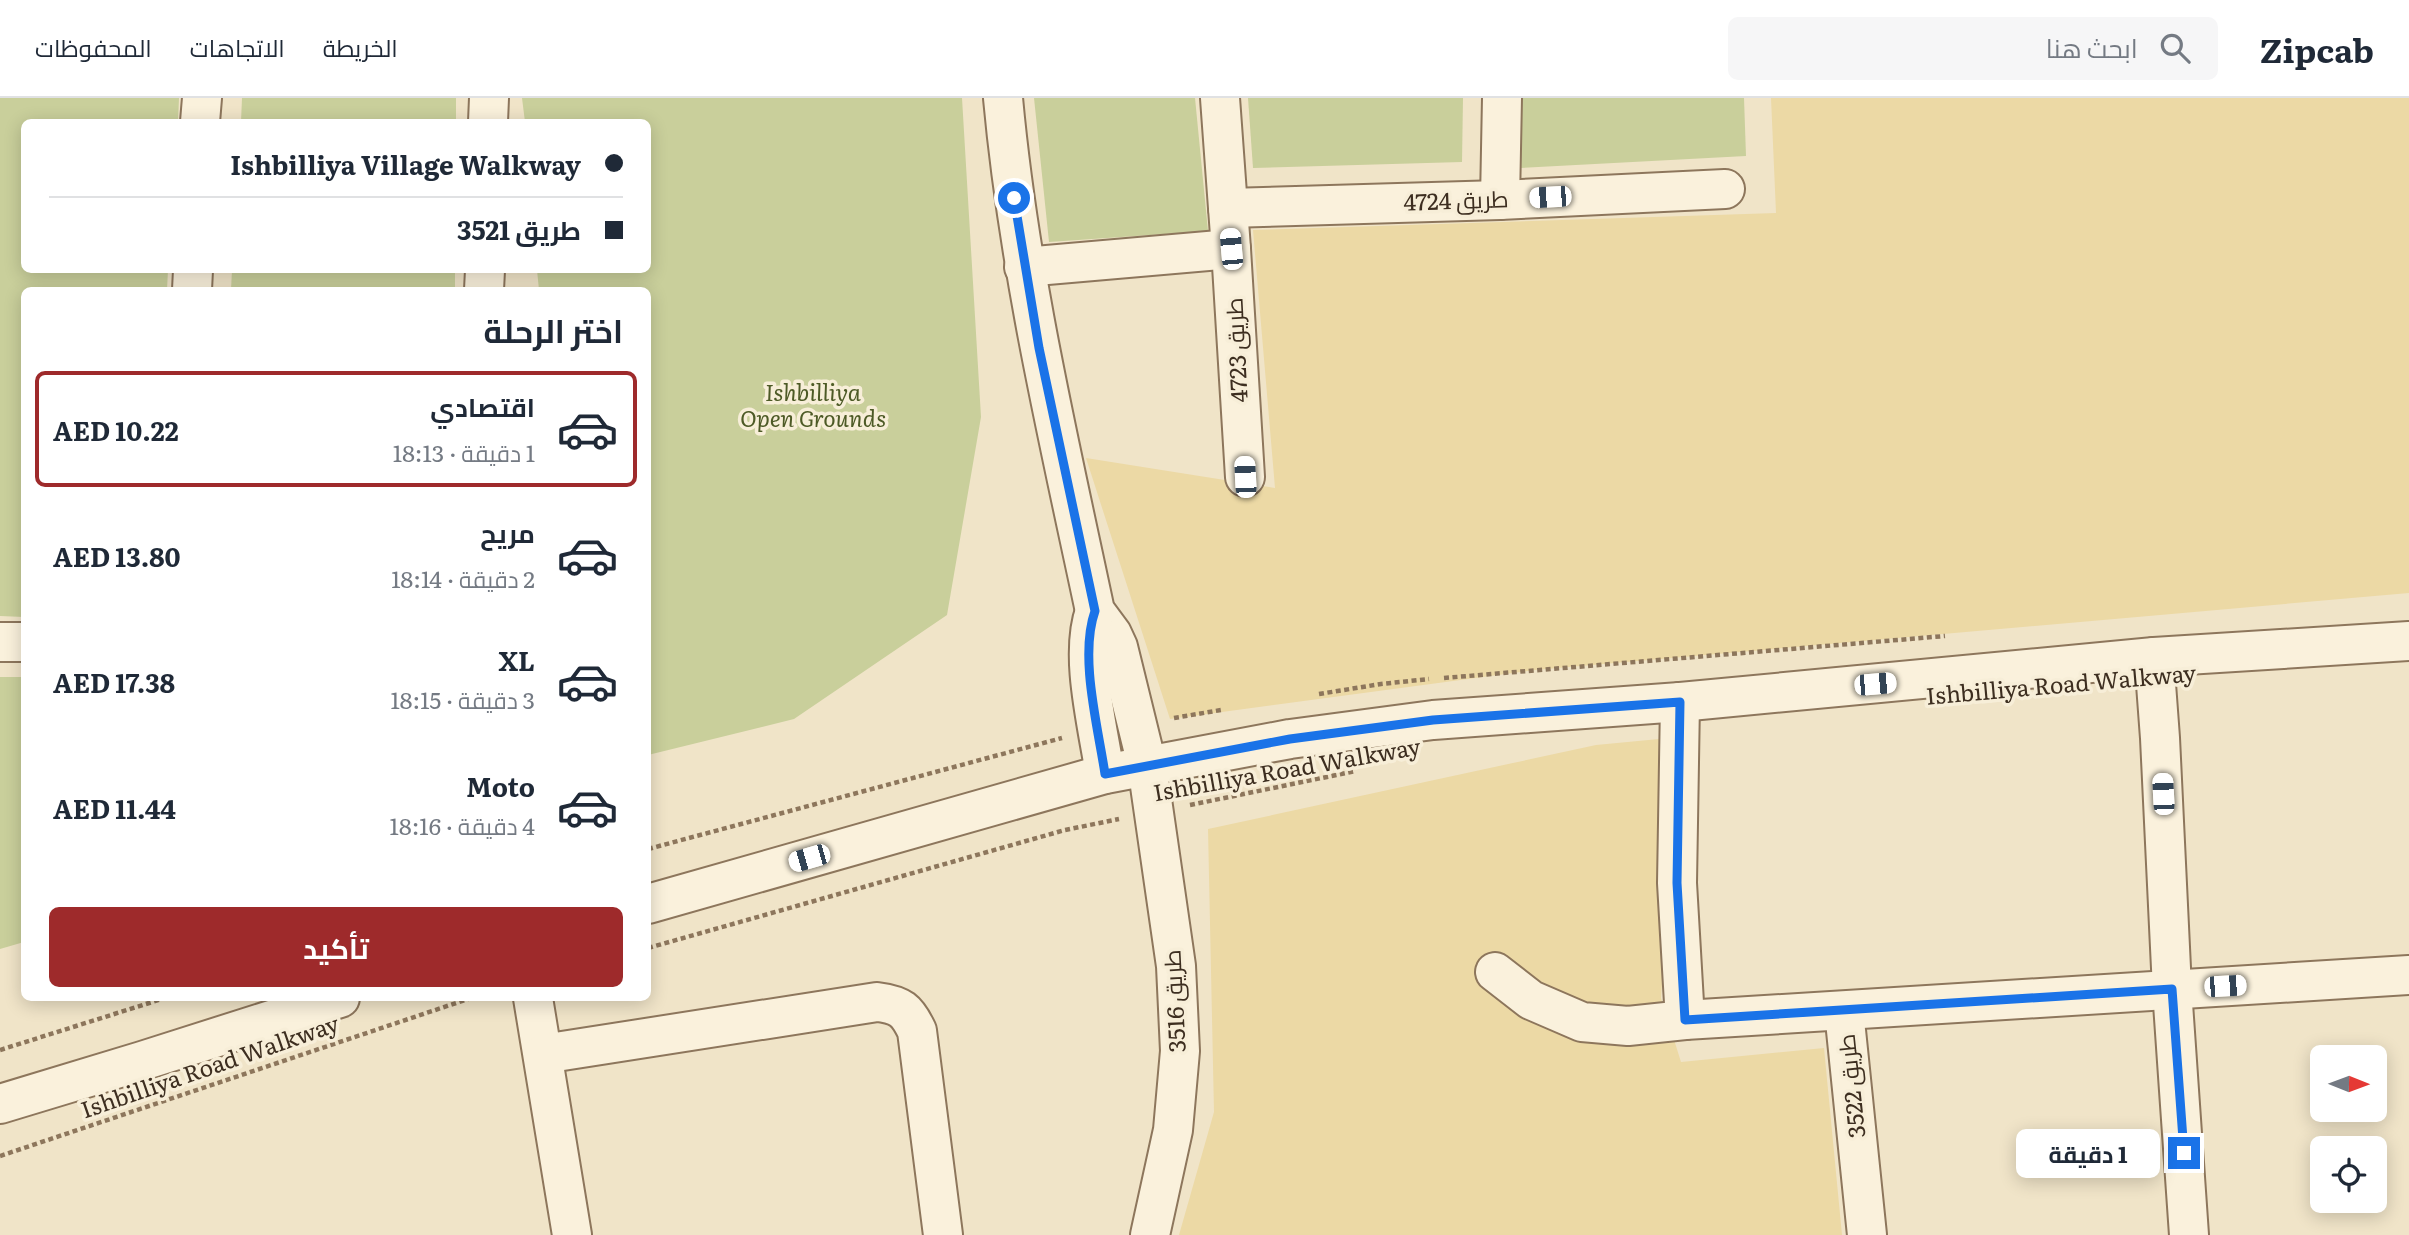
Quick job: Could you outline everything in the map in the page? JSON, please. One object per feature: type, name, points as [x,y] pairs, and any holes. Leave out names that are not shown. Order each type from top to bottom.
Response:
[{"type":"street","points":[[200,119],[202,98]]},
{"type":"street","points":[[488,119],[489,98]]},
{"type":"street","points":[[1003,98],[1024,267],[1095,611],[1089,626],[1088,657],[1105,774]]},
{"type":"street","name":"طريق 4723","points":[[1220,98],[1245,477]]},
{"type":"street","points":[[1500,200],[1502,98]]},
{"type":"street","name":"طريق 4724","points":[[1228,208],[1500,200],[1725,189]]},
{"type":"street","points":[[1024,267],[1231,249]]},
{"type":"street","name":"طريق 3516","points":[[1095,611],[1112,634],[1118,648],[1147,765],[1176,966],[1180,1051],[1173,1130],[1150,1235]]},
{"type":"street","points":[[651,903],[1105,774],[1290,739],[1433,720],[1680,702],[2154,657],[2409,640]]},
{"type":"street","points":[[0,642],[21,642]]},
{"type":"street","points":[[2154,657],[2189,1235]]},
{"type":"street","points":[[1680,702],[1677,883],[1685,1020]]},
{"type":"street","name":"طريق 3522","points":[[1495,972],[1531,1000],[1582,1022],[1628,1026],[1844,1011],[1867,1235]]},
{"type":"street","points":[[1844,1011],[2409,975]]},
{"type":"street","points":[[0,1104],[331,1001]]},
{"type":"street","points":[[534,1001],[572,1235]]},
{"type":"street","points":[[543,1054],[877,1002],[895,1004],[909,1015],[917,1031],[943,1235]]},
{"type":"path","name":"Ishbilliya Road Walkway","points":[[651,947],[1065,830],[1363,770]]},
{"type":"path","points":[[0,1050],[155,1001]]},
{"type":"path","name":"Ishbilliya Road Walkway","points":[[0,1156],[462,1001]]},
{"type":"green space","points":[[0,98],[179,98],[178,119],[21,119],[21,273],[168,273],[167,287],[21,287],[21,617],[0,616]]},
{"type":"green space","points":[[242,98],[456,98],[456,119],[241,119]]},
{"type":"green space","name":"Ishbilliya Open Grounds","points":[[522,98],[962,98],[981,417],[947,615],[794,719],[651,754],[651,287],[539,287],[537,273],[651,273],[651,119],[525,119]]},
{"type":"green space","points":[[1034,98],[1195,98],[1208,231],[1049,242]]},
{"type":"green space","points":[[1248,98],[1463,98],[1462,162],[1253,168]]},
{"type":"green space","points":[[1521,98],[1744,98],[1746,156],[1519,168]]},
{"type":"green space","points":[[232,273],[455,273],[455,287],[231,287]]},
{"type":"green space","points":[[0,677],[21,677],[21,943],[0,949]]},
{"type":"sand","points":[[1771,98],[2409,98],[2409,593],[1535,670],[1170,719],[1086,458],[1275,488],[1253,230],[1776,213]]},
{"type":"sand","points":[[1680,737],[1661,998],[1681,1062],[1824,1048],[1842,1235],[1179,1235],[1214,1112],[1208,829],[1596,745]]},
{"type":"route","points":[[1014,198],[1039,348],[1095,611],[1087,641],[1105,774],[1290,739],[1433,720],[1680,702],[1677,883],[1685,1020],[2172,989],[2184,1153]]}]
